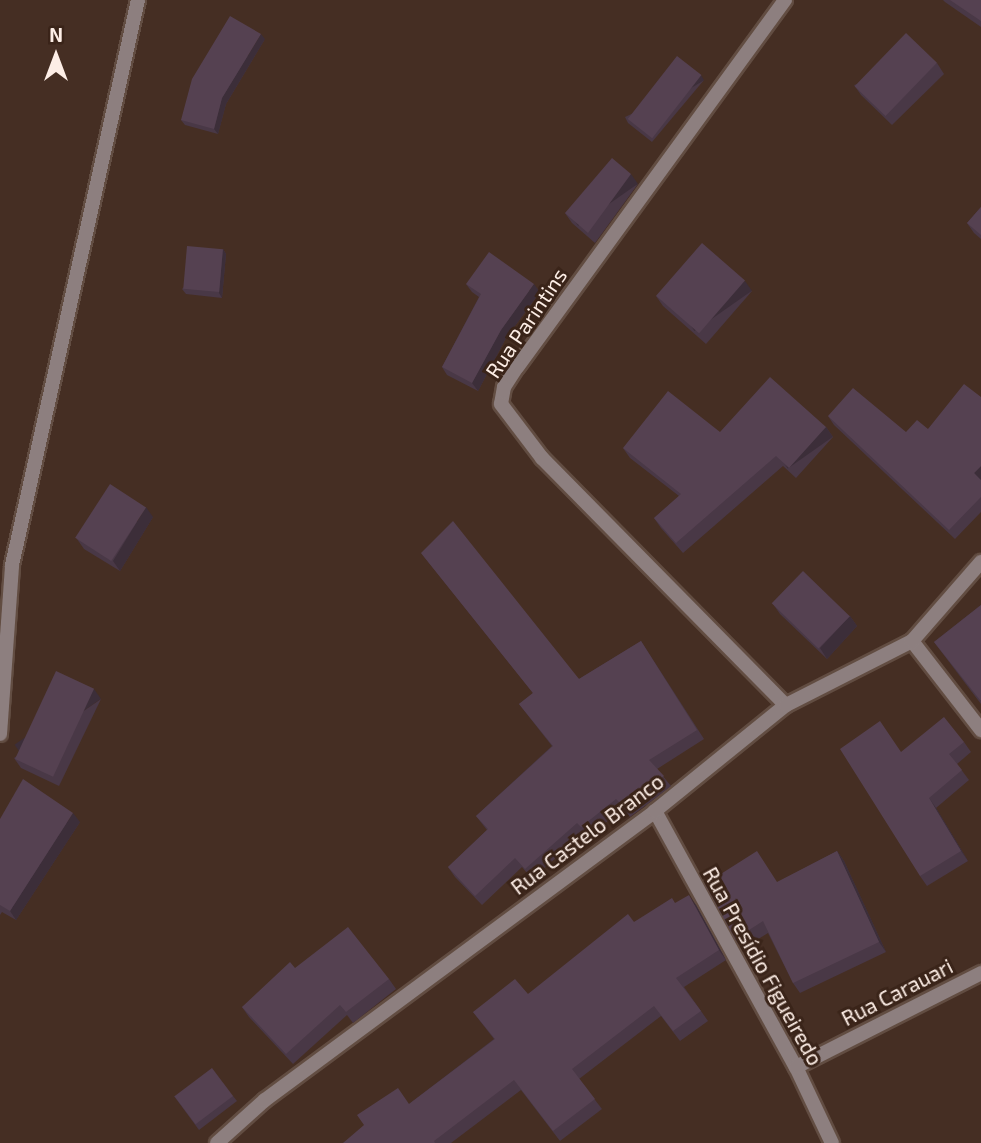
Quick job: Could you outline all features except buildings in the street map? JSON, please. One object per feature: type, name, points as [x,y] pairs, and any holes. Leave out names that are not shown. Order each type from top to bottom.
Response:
[{"type":"street","points":[[0,734],[12,565],[138,0]]},
{"type":"street","name":"Rua Parintins","points":[[785,0],[517,367],[504,387],[501,404],[513,426],[551,467],[786,705]]},
{"type":"street","name":"Rua Castelo Branco","points":[[216,1143],[265,1100],[654,811],[786,705],[912,641],[981,562]]},
{"type":"street","points":[[912,641],[981,730]]},
{"type":"street","name":"Rua Presídio Figueiredo","points":[[654,811],[796,1068],[832,1143]]},
{"type":"street","name":"Rua Carauari","points":[[796,1068],[981,973]]}]
